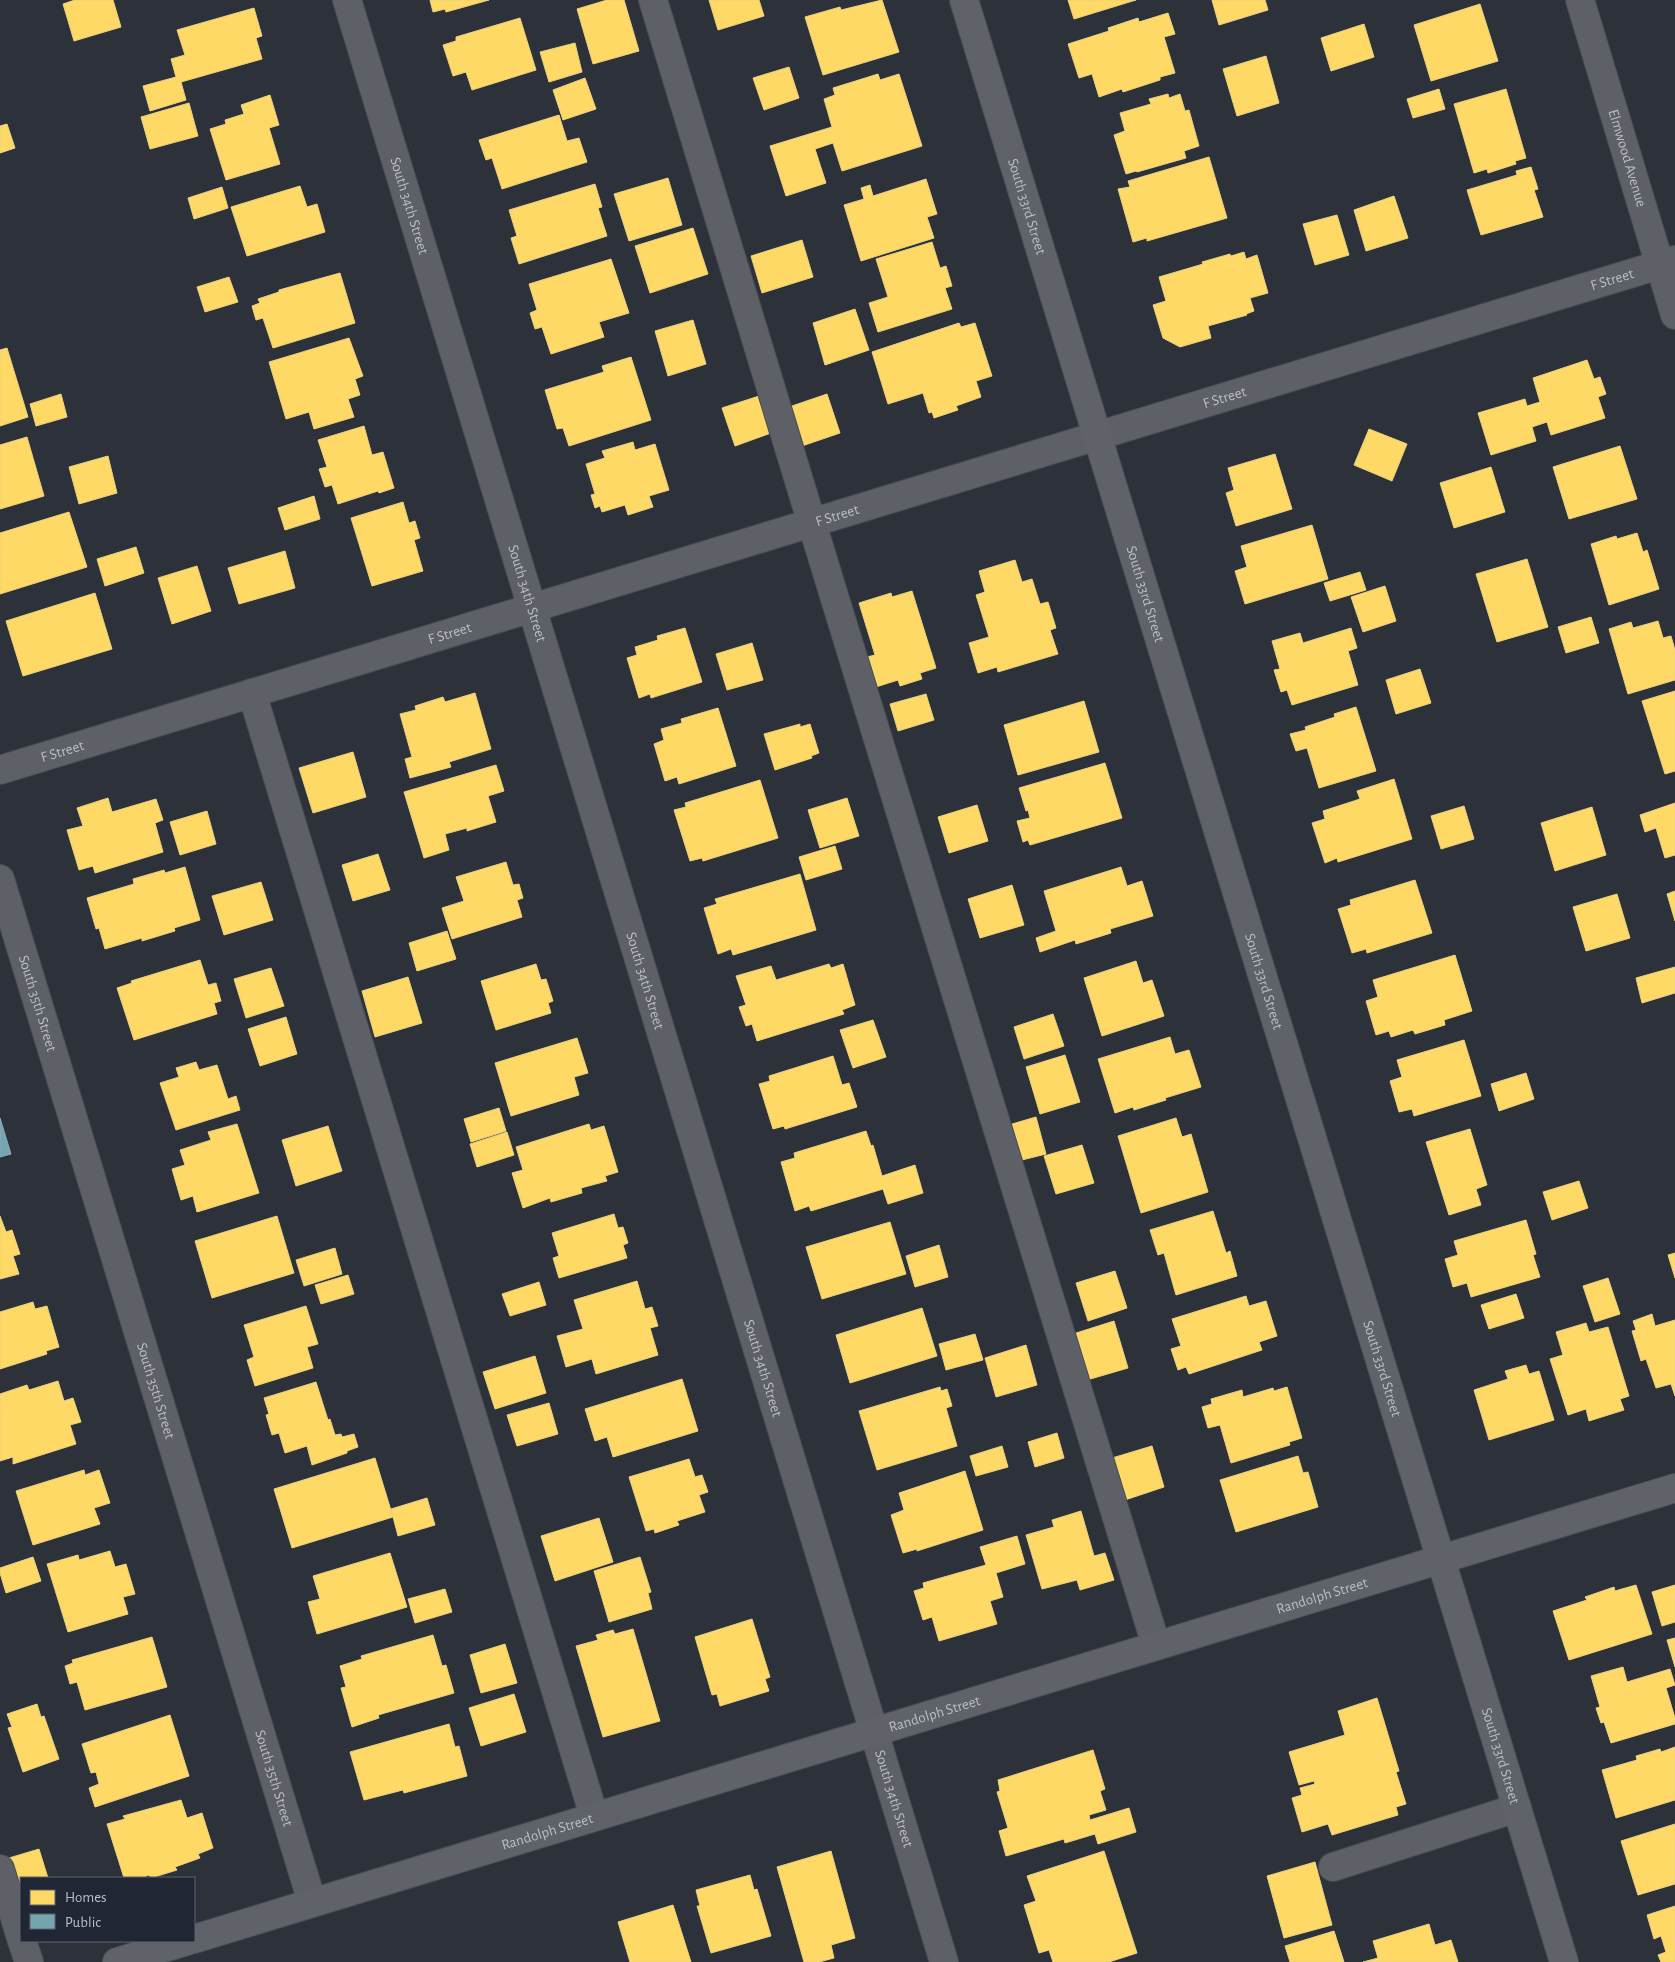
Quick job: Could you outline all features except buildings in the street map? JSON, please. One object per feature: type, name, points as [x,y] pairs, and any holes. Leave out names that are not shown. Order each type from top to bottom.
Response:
[{"type":"main road","name":"South 33rd Street","points":[[964,0],[1564,1962]]},
{"type":"main road","name":"Randolph Street","points":[[195,1939],[1675,1488]]},
{"type":"main road","points":[[117,1962],[184,1942]]},
{"type":"street","name":"South 34th Street","points":[[346,0],[944,1962]]},
{"type":"street","points":[[653,0],[811,523],[1156,1645]]},
{"type":"street","name":"Elmwood Avenue","points":[[1580,0],[1667,263],[1675,315]]},
{"type":"street","name":"F Street","points":[[0,770],[1667,263]]},
{"type":"street","points":[[252,693],[594,1816]]},
{"type":"street","name":"South 35th Street","points":[[0,879],[312,1902]]},
{"type":"street","points":[[1333,1867],[1517,1808]]},
{"type":"street","points":[[0,1869],[20,1933]]},
{"type":"street","points":[[23,1942],[29,1962]]}]
